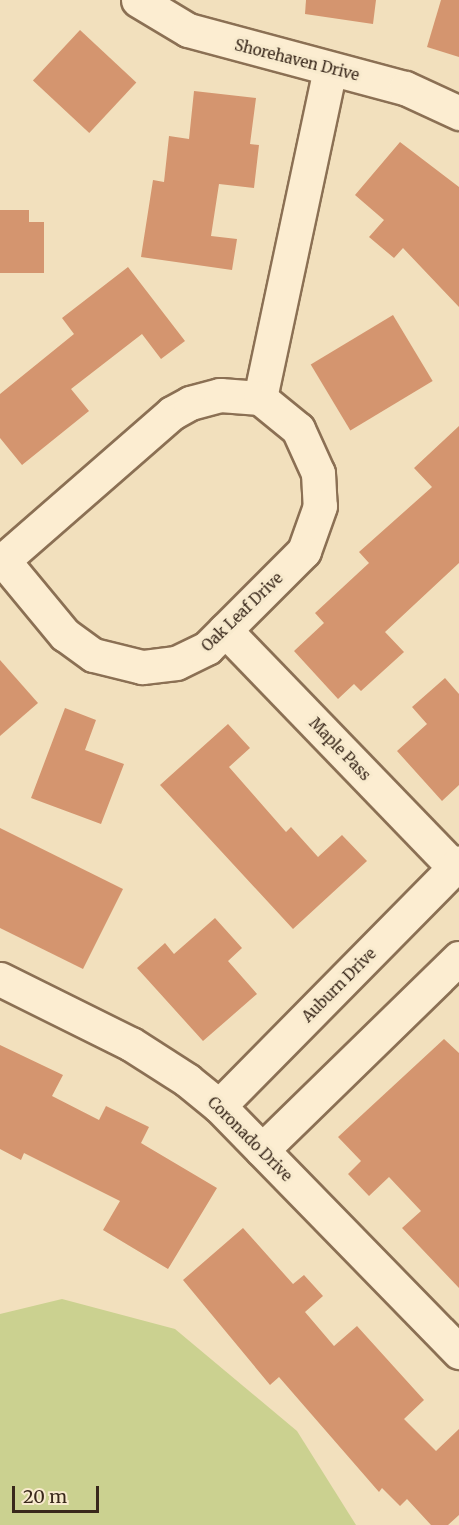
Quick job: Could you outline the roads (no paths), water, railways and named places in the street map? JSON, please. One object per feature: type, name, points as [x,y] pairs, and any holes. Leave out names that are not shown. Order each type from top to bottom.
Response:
[{"type":"street","name":"Shorehaven Drive","points":[[138,0],[188,30],[405,88],[459,113]]},
{"type":"street","points":[[260,398],[330,69]]},
{"type":"street","name":"Oak Leaf Drive","points":[[220,395],[260,398],[287,417],[307,442],[318,473],[320,506],[304,551],[207,648],[176,663],[142,668],[109,662],[65,635],[2,562],[172,413],[190,403],[220,395]]},
{"type":"street","name":"Maple Pass","points":[[225,630],[457,866]]},
{"type":"street","name":"Auburn Drive","points":[[219,1106],[457,866]]},
{"type":"street","points":[[262,1150],[459,958]]},
{"type":"street","name":"Coronado Drive","points":[[0,979],[131,1044],[219,1106],[459,1352]]}]
